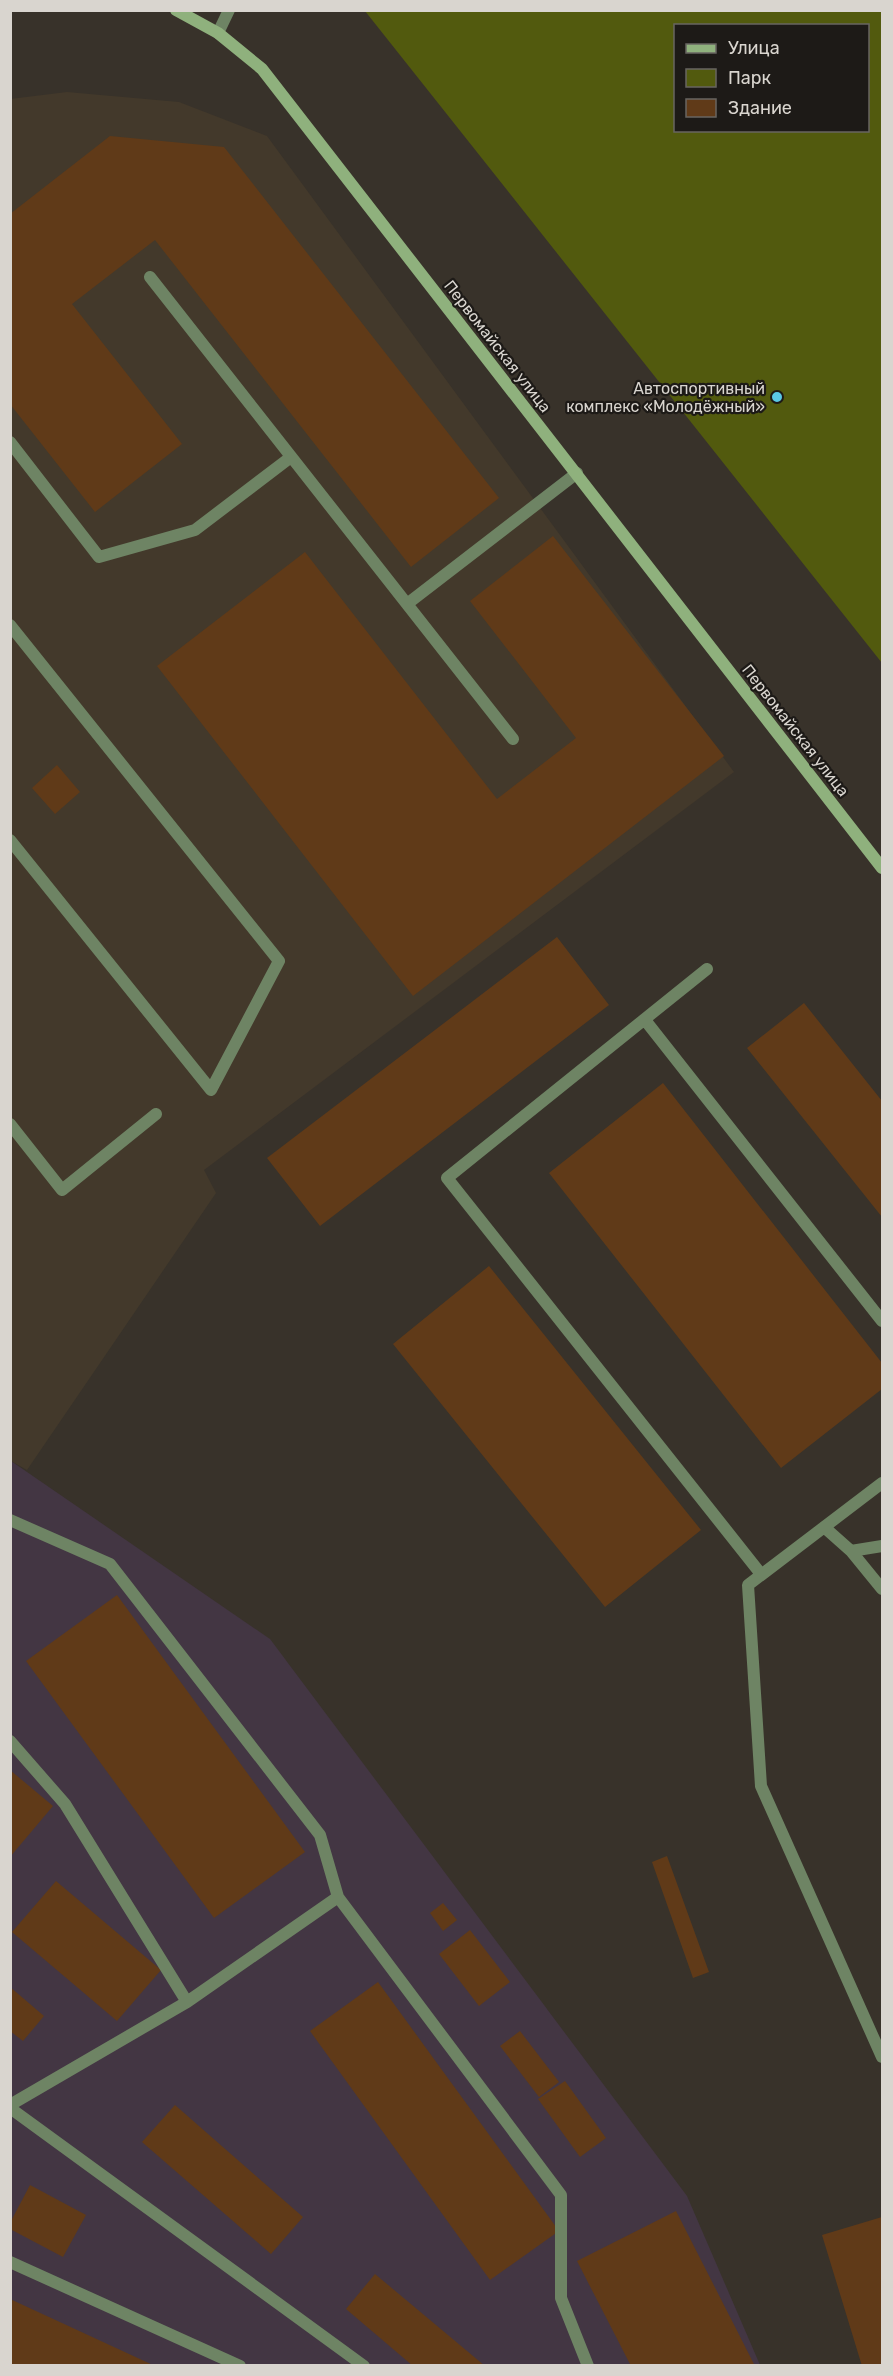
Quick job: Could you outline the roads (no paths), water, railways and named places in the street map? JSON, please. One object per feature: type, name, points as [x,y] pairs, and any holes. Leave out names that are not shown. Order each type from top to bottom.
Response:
[{"type":"street","name":"Первомайская улица","points":[[176,10],[218,33],[262,69],[882,868]]},
{"type":"lane","points":[[218,33],[229,10]]},
{"type":"lane","points":[[150,277],[513,739]]},
{"type":"lane","points":[[10,442],[99,557],[195,530],[291,457]]},
{"type":"lane","points":[[406,603],[577,474]]},
{"type":"lane","points":[[10,624],[279,961],[211,1090],[10,840]]},
{"type":"lane","points":[[707,969],[447,1178],[761,1574]]},
{"type":"lane","points":[[645,1020],[882,1321]]},
{"type":"lane","points":[[10,1124],[62,1190],[156,1114]]},
{"type":"lane","points":[[882,1483],[748,1585],[761,1786],[882,2057]]},
{"type":"lane","points":[[10,1520],[110,1564],[320,1835],[338,1897],[561,2195],[561,2298],[588,2366]]},
{"type":"lane","points":[[824,1527],[851,1551],[882,1589]]},
{"type":"lane","points":[[851,1551],[882,1546]]},
{"type":"lane","points":[[10,1741],[65,1804],[187,2002]]},
{"type":"lane","points":[[338,1897],[187,2002],[10,2106],[364,2366]]},
{"type":"lane","points":[[10,2262],[240,2366]]},
{"type":"place","name":"Автоспортивный комплекс «Молодёжный»","points":[[777,397]]}]
